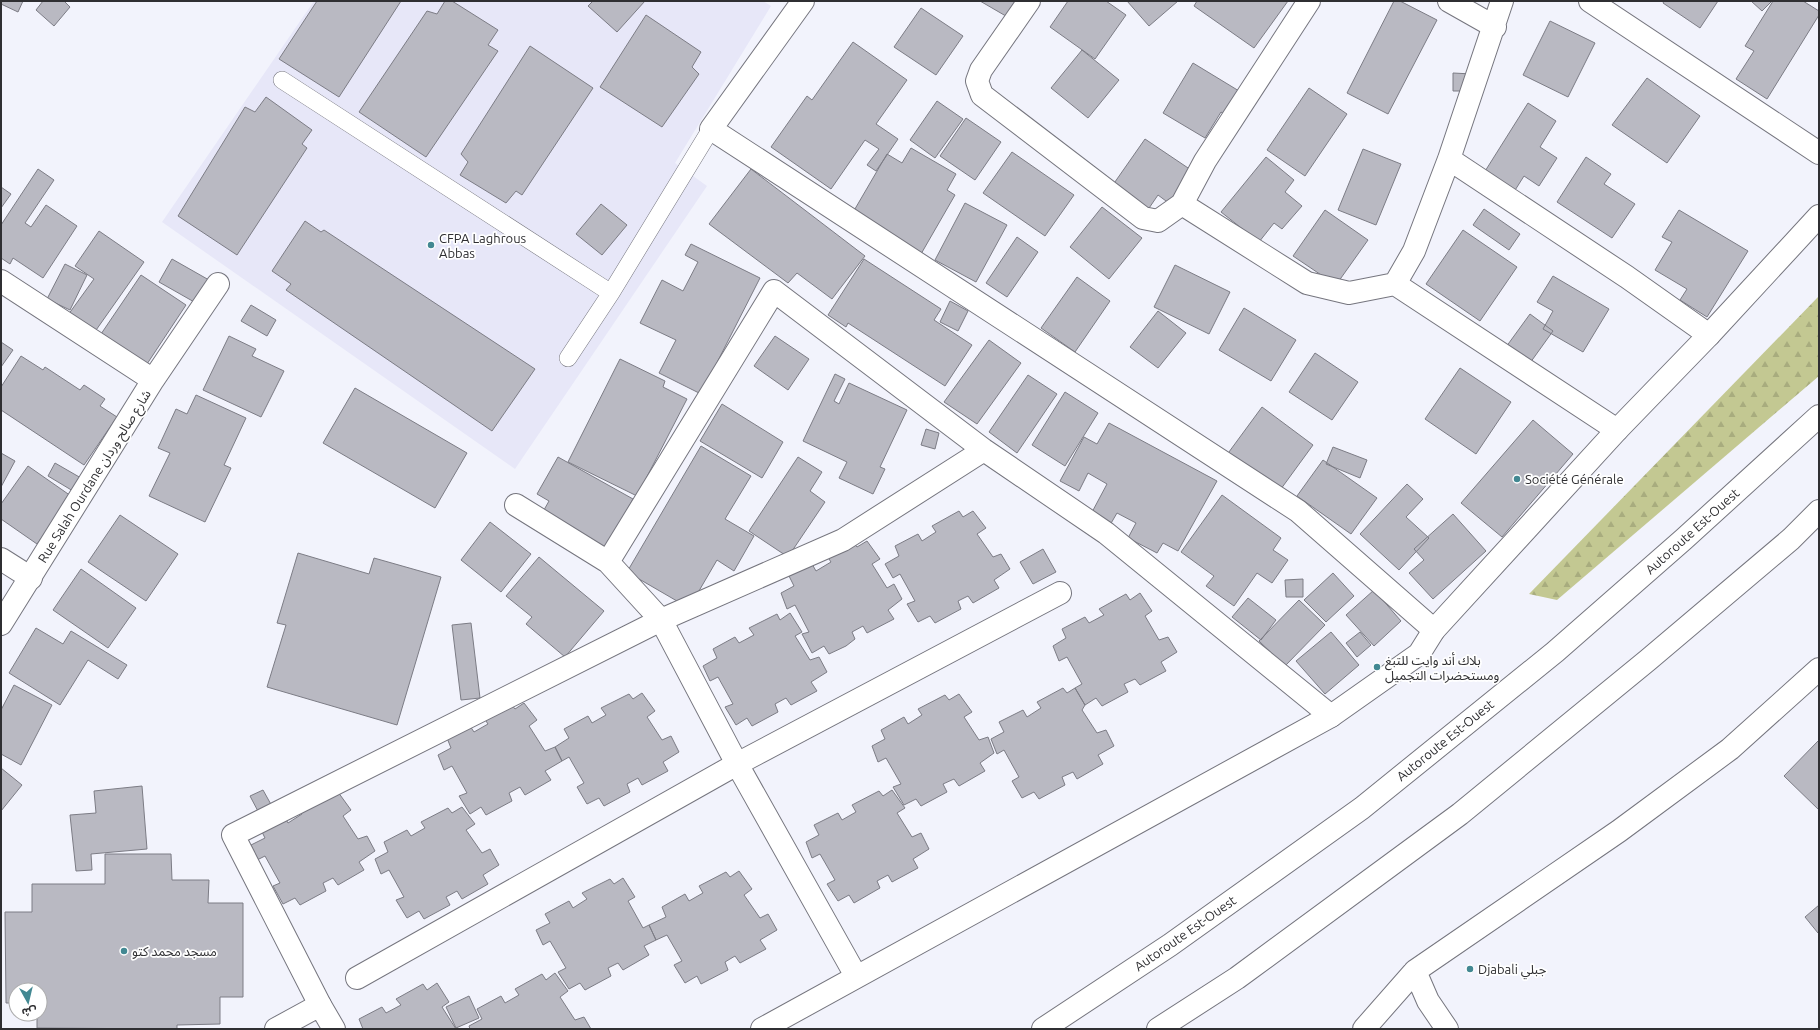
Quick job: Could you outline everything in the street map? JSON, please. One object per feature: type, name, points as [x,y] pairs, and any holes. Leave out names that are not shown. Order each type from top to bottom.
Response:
[{"type":"main road","points":[[803,1],[711,129],[1298,511],[1434,630]]},
{"type":"main road","points":[[1029,1],[981,70],[977,81],[982,94],[1143,218],[1158,221],[1182,204],[1205,161],[1309,1]]},
{"type":"main road","points":[[1449,1],[1495,27]]},
{"type":"main road","points":[[1395,284],[1414,251],[1449,159],[1495,27],[1502,1]]},
{"type":"main road","points":[[1590,1],[1819,153]]},
{"type":"main road","points":[[1449,159],[1620,273],[1709,335]]},
{"type":"main road","points":[[1182,204],[1306,283],[1349,293],[1395,284],[1617,430]]},
{"type":"main road","points":[[762,1029],[1331,716],[1419,654],[1434,630],[1617,430],[1709,335],[1819,216]]},
{"type":"main road","name":"Rue Salah Ourdane شارع صالح وردان","points":[[1,281],[153,380],[1,624]]},
{"type":"main road","points":[[153,380],[218,284]]},
{"type":"main road","points":[[608,562],[774,291],[984,450],[1106,533],[1331,716]]},
{"type":"main road","name":"Autoroute Est-Ouest","points":[[1043,1029],[1170,945],[1362,808],[1555,652],[1684,539],[1819,416]]},
{"type":"main road","points":[[334,1029],[233,836],[661,620],[843,540],[984,450]]},
{"type":"main road","points":[[516,505],[608,562],[661,620],[737,764],[856,976]]},
{"type":"main road","points":[[1158,1029],[1237,978],[1460,814],[1648,660],[1791,539],[1819,511]]},
{"type":"main road","points":[[1,559],[31,578]]},
{"type":"main road","points":[[357,978],[737,764],[1060,594]]},
{"type":"main road","points":[[1364,1029],[1415,971],[1619,830],[1730,749],[1819,669]]},
{"type":"main road","points":[[1415,971],[1428,1001],[1447,1029]]},
{"type":"main road","points":[[276,1029],[320,1004]]},
{"type":"lane","points":[[282,80],[610,293]]},
{"type":"lane","points":[[568,358],[711,129]]},
{"type":"shaded area","name":"CFPA Laghrous Abbas","points":[[314,1],[763,1],[771,6],[675,163],[707,186],[515,469],[162,222]]},
{"type":"green space","points":[[1819,296],[1819,376],[1557,600],[1529,594]]},
{"type":"building","points":[[1,1],[23,1],[18,12],[1,4]]},
{"type":"building","points":[[43,1],[64,1],[70,7],[54,26],[36,10]]},
{"type":"building","points":[[317,1],[401,1],[339,97],[279,59]]},
{"type":"building","points":[[445,1],[452,1],[498,30],[488,45],[498,51],[426,157],[359,112],[427,11],[437,14]]},
{"type":"building","points":[[593,1],[645,1],[617,32],[588,6]]},
{"type":"building","points":[[980,1],[1022,1],[1011,19]]},
{"type":"building","points":[[1068,1],[1106,1],[1126,15],[1095,59],[1050,27]]},
{"type":"building","points":[[1127,1],[1178,1],[1149,26]]},
{"type":"building","points":[[1197,1],[1288,1],[1254,48],[1194,6]]},
{"type":"building","points":[[1394,1],[1400,1],[1437,20],[1388,114],[1347,93]]},
{"type":"building","points":[[1664,1],[1718,1],[1700,28],[1663,3]]},
{"type":"building","points":[[1751,1],[1772,1],[1762,11]]},
{"type":"building","points":[[1773,1],[1803,1],[1819,11],[1819,15],[1767,99],[1736,79],[1754,51],[1745,46]]},
{"type":"building","points":[[921,8],[963,36],[936,75],[894,47]]},
{"type":"building","points":[[646,15],[701,52],[692,67],[699,74],[662,127],[600,87]]},
{"type":"building","points":[[1550,21],[1595,43],[1568,97],[1523,75]]},
{"type":"building","points":[[853,42],[907,80],[876,124],[898,139],[876,171],[867,165],[879,149],[865,140],[831,189],[771,147],[807,96],[812,100]]},
{"type":"building","points":[[530,46],[593,88],[522,195],[516,191],[506,203],[460,175],[468,162],[461,154]]},
{"type":"building","points":[[1082,50],[1119,80],[1088,118],[1051,88]]},
{"type":"building","points":[[1193,63],[1244,94],[1230,118],[1221,112],[1205,138],[1163,113]]},
{"type":"building","points":[[1453,73],[1472,74],[1471,91],[1453,91]]},
{"type":"building","points":[[1647,78],[1700,116],[1667,163],[1612,125]]},
{"type":"building","points":[[1309,88],[1347,114],[1305,176],[1267,150]]},
{"type":"building","points":[[266,97],[312,130],[302,144],[307,148],[237,255],[178,216],[245,107],[255,112]]},
{"type":"building","points":[[937,101],[963,119],[935,158],[910,140]]},
{"type":"building","points":[[1528,103],[1556,121],[1540,147],[1557,158],[1539,186],[1524,176],[1512,195],[1482,176]]},
{"type":"building","points":[[966,118],[1001,142],[975,180],[940,156]]},
{"type":"building","points":[[1145,139],[1197,174],[1174,207],[1158,195],[1145,214],[1110,189]]},
{"type":"building","points":[[911,148],[956,174],[947,190],[955,195],[921,254],[852,214],[887,154],[902,163]]},
{"type":"building","points":[[1363,149],[1401,164],[1376,225],[1338,210]]},
{"type":"building","points":[[1012,152],[1074,195],[1045,236],[983,193]]},
{"type":"building","points":[[1266,157],[1294,180],[1285,192],[1302,206],[1282,229],[1274,223],[1259,242],[1221,212]]},
{"type":"building","points":[[1586,157],[1611,174],[1604,184],[1635,204],[1612,238],[1557,202]]},
{"type":"building","points":[[38,169],[54,180],[25,223],[31,227],[46,205],[77,226],[43,278],[13,258],[10,264],[1,258],[1,225]]},
{"type":"building","points":[[751,169],[865,256],[832,299],[797,273],[788,283],[709,224]]},
{"type":"building","points":[[1,187],[11,194],[1,208]]},
{"type":"building","points":[[965,203],[1007,225],[976,282],[935,260]]},
{"type":"building","points":[[601,204],[627,225],[602,255],[576,234]]},
{"type":"building","points":[[1102,207],[1142,238],[1109,279],[1070,247]]},
{"type":"building","points":[[1484,209],[1520,234],[1509,250],[1473,225]]},
{"type":"building","points":[[1325,210],[1368,240],[1336,285],[1293,256]]},
{"type":"building","points":[[1679,210],[1748,251],[1707,317],[1680,300],[1687,289],[1655,270],[1672,242],[1662,237]]},
{"type":"building","points":[[305,221],[321,232],[324,230],[535,369],[492,431],[286,290],[291,284],[272,271]]},
{"type":"building","points":[[1463,230],[1517,267],[1480,321],[1426,284]]},
{"type":"building","points":[[99,231],[144,262],[94,333],[68,315],[94,279],[75,266]]},
{"type":"building","points":[[1017,237],[1038,252],[1007,297],[986,283]]},
{"type":"building","points":[[691,244],[760,278],[701,394],[659,373],[676,340],[640,323],[662,280],[683,291],[698,262],[685,255]]},
{"type":"building","points":[[172,259],[209,280],[196,303],[159,282]]},
{"type":"building","points":[[864,259],[941,309],[934,320],[972,345],[945,386],[848,323],[846,327],[828,315]]},
{"type":"building","points":[[65,264],[87,275],[70,310],[47,299]]},
{"type":"building","points":[[1175,265],[1230,292],[1209,334],[1154,307]]},
{"type":"building","points":[[141,275],[186,305],[147,364],[101,334]]},
{"type":"building","points":[[1553,276],[1609,309],[1583,352],[1543,329],[1553,311],[1537,302]]},
{"type":"building","points":[[1077,277],[1110,301],[1075,352],[1041,328]]},
{"type":"building","points":[[950,301],[968,311],[958,331],[940,322]]},
{"type":"building","points":[[251,305],[276,320],[267,336],[241,321]]},
{"type":"building","points":[[1244,308],[1296,340],[1271,381],[1219,350]]},
{"type":"building","points":[[1158,311],[1186,333],[1158,368],[1130,347]]},
{"type":"building","points":[[1530,314],[1553,331],[1530,363],[1506,347]]},
{"type":"building","points":[[229,336],[256,349],[252,356],[284,371],[261,417],[203,390]]},
{"type":"building","points":[[775,336],[809,359],[788,390],[754,366]]},
{"type":"building","points":[[989,340],[1021,363],[977,424],[944,402]]},
{"type":"building","points":[[1,342],[13,350],[1,367]]},
{"type":"building","points":[[1315,353],[1358,382],[1332,420],[1289,392]]},
{"type":"building","points":[[21,356],[43,370],[45,367],[80,390],[84,385],[105,399],[100,406],[117,417],[84,465],[1,410],[1,387]]},
{"type":"building","points":[[620,359],[665,381],[663,387],[687,399],[637,496],[568,462]]},
{"type":"building","points":[[1460,368],[1511,402],[1476,454],[1425,419]]},
{"type":"building","points":[[835,374],[845,379],[834,401],[839,404],[849,383],[907,410],[880,467],[885,469],[873,494],[839,478],[847,462],[803,441]]},
{"type":"building","points":[[1028,375],[1057,394],[1017,453],[989,432]]},
{"type":"building","points":[[355,388],[467,453],[435,508],[323,443]]},
{"type":"building","points":[[1065,392],[1098,413],[1065,466],[1032,445]]},
{"type":"building","points":[[196,395],[246,418],[224,465],[231,468],[205,522],[149,496],[170,453],[158,448],[176,409],[187,414]]},
{"type":"building","points":[[722,404],[783,442],[762,478],[700,441]]},
{"type":"building","points":[[1262,407],[1313,445],[1278,493],[1226,456]]},
{"type":"building","name":"Société Générale","points":[[1533,420],[1573,454],[1502,537],[1461,503]]},
{"type":"building","points":[[1109,423],[1217,481],[1178,551],[1163,543],[1157,553],[1128,538],[1136,523],[1117,513],[1110,525],[1091,514],[1107,484],[1088,473],[1079,491],[1060,481],[1084,437],[1097,444]]},
{"type":"building","points":[[926,429],[939,433],[935,449],[921,445]]},
{"type":"building","points":[[701,446],[751,476],[725,519],[754,536],[734,571],[717,560],[689,608],[627,572]]},
{"type":"building","points":[[1333,447],[1367,460],[1360,478],[1326,464]]},
{"type":"building","points":[[1,453],[15,461],[1,487]]},
{"type":"building","points":[[558,457],[633,499],[603,553],[540,517],[549,501],[537,494]]},
{"type":"building","points":[[798,457],[822,472],[810,491],[825,502],[788,557],[749,531]]},
{"type":"building","points":[[1323,460],[1377,498],[1351,534],[1297,496]]},
{"type":"building","points":[[55,463],[81,478],[73,491],[48,476]]},
{"type":"building","points":[[28,466],[71,496],[37,544],[1,519],[1,504]]},
{"type":"building","points":[[1407,484],[1423,499],[1406,517],[1429,538],[1399,570],[1360,534]]},
{"type":"building","points":[[1222,495],[1281,538],[1273,550],[1288,560],[1272,583],[1257,573],[1234,606],[1206,586],[1214,576],[1181,552]]},
{"type":"building","points":[[959,511],[963,517],[973,511],[986,528],[977,534],[993,557],[1001,554],[1010,569],[994,580],[999,588],[973,603],[968,596],[958,601],[961,609],[935,623],[930,616],[918,622],[907,604],[915,601],[900,574],[893,578],[885,564],[899,556],[895,546],[918,534],[922,541],[936,532],[932,526]]},
{"type":"building","points":[[1453,514],[1486,551],[1433,599],[1409,573],[1424,560],[1414,549]]},
{"type":"building","points":[[120,515],[178,554],[146,601],[88,562]]},
{"type":"building","points":[[490,522],[531,554],[501,592],[461,560]]},
{"type":"building","points":[[867,541],[880,559],[872,564],[887,588],[894,584],[902,599],[888,610],[894,619],[867,633],[863,626],[852,632],[855,639],[846,646],[829,654],[824,646],[812,653],[802,634],[809,632],[795,605],[787,609],[781,593],[794,586],[789,576],[812,564],[816,571],[831,562],[827,556],[853,542],[857,547]]},
{"type":"building","points":[[1043,549],[1056,572],[1033,584],[1020,562]]},
{"type":"building","points":[[298,553],[369,574],[374,558],[441,577],[397,725],[267,687],[286,625],[277,623]]},
{"type":"building","points":[[539,557],[604,611],[565,657],[526,624],[532,617],[506,596]]},
{"type":"building","points":[[81,569],[136,608],[108,648],[53,610]]},
{"type":"building","points":[[1333,573],[1354,596],[1326,622],[1304,600]]},
{"type":"building","points":[[1303,579],[1303,597],[1286,597],[1285,580]]},
{"type":"building","points":[[1374,590],[1401,621],[1374,646],[1346,615]]},
{"type":"building","points":[[1140,593],[1152,611],[1145,616],[1159,640],[1168,637],[1177,652],[1161,662],[1166,671],[1140,685],[1135,679],[1124,684],[1128,692],[1102,706],[1096,698],[1085,705],[1075,688],[1082,684],[1067,657],[1059,661],[1053,646],[1066,638],[1062,629],[1085,617],[1089,623],[1104,615],[1099,609],[1126,594],[1130,600]]},
{"type":"building","points":[[1248,598],[1276,620],[1261,640],[1232,617]]},
{"type":"building","points":[[1299,600],[1325,625],[1285,666],[1259,641]]},
{"type":"building","points":[[790,613],[802,632],[795,636],[810,660],[819,657],[827,672],[811,682],[817,691],[791,705],[786,698],[775,704],[778,712],[752,726],[747,718],[736,725],[725,707],[733,704],[718,677],[710,681],[703,666],[717,658],[713,649],[735,637],[739,643],[754,635],[749,628],[777,614],[780,620]]},
{"type":"building","points":[[471,623],[480,698],[461,700],[452,625]]},
{"type":"building","points":[[36,628],[63,644],[71,631],[127,665],[118,679],[88,660],[60,705],[9,673]]},
{"type":"building","points":[[1331,632],[1359,665],[1325,694],[1296,661]]},
{"type":"building","points":[[1360,632],[1371,645],[1357,657],[1346,643]]},
{"type":"building","points":[[14,685],[52,705],[21,765],[1,754],[1,710]]},
{"type":"building","points":[[1063,688],[1067,693],[1075,688],[1085,705],[1082,710],[1097,733],[1106,730],[1114,746],[1098,755],[1103,764],[1077,779],[1073,772],[1062,777],[1065,785],[1039,799],[1034,792],[1022,798],[1012,781],[1019,777],[1004,750],[997,754],[991,739],[1004,732],[999,722],[1023,710],[1027,717],[1041,708],[1037,702]]},
{"type":"building","points":[[642,693],[655,711],[647,717],[662,740],[671,736],[679,752],[663,762],[668,771],[642,785],[638,778],[627,784],[630,792],[604,806],[599,798],[587,804],[577,787],[584,783],[569,757],[562,761],[555,747],[569,738],[564,729],[588,716],[592,723],[606,715],[601,708],[629,694],[633,699]]},
{"type":"building","points":[[959,694],[972,712],[964,717],[979,740],[988,737],[994,753],[980,763],[985,771],[959,786],[954,779],[943,784],[947,792],[921,806],[916,799],[904,805],[893,787],[901,784],[886,758],[878,762],[872,746],[885,739],[881,730],[904,717],[908,724],[922,715],[918,709],[945,695],[949,700]]},
{"type":"building","points":[[524,703],[537,720],[529,726],[545,751],[555,747],[562,761],[545,771],[551,780],[525,795],[520,787],[509,793],[512,801],[486,815],[481,807],[470,814],[459,796],[467,793],[452,766],[444,770],[438,755],[451,748],[447,738],[470,726],[474,732],[488,724],[484,718],[511,704],[515,709]]},
{"type":"building","points":[[1818,741],[1819,742],[1819,810],[1784,776]]},
{"type":"building","points":[[1,768],[22,785],[1,811]]},
{"type":"building","points":[[142,786],[147,849],[91,854],[92,870],[76,871],[70,815],[96,813],[94,791]]},
{"type":"building","points":[[263,790],[273,808],[260,815],[250,796]]},
{"type":"building","points":[[892,790],[905,808],[897,813],[912,837],[921,833],[929,849],[913,859],[918,868],[892,882],[888,875],[877,881],[880,888],[854,903],[849,895],[838,901],[827,884],[835,880],[820,854],[812,858],[806,842],[819,835],[814,825],[838,813],[842,820],[856,812],[852,805],[879,791],[883,796]]},
{"type":"building","points":[[338,792],[351,810],[343,816],[358,839],[367,836],[375,851],[359,862],[364,870],[338,885],[333,878],[323,883],[326,891],[300,905],[295,898],[283,904],[273,886],[280,883],[265,856],[257,860],[251,845],[265,838],[260,828],[284,816],[288,823],[302,814],[297,808]]},
{"type":"building","points":[[462,807],[475,824],[466,830],[482,853],[490,849],[499,865],[483,875],[488,884],[462,899],[457,891],[446,897],[450,905],[424,919],[419,911],[407,918],[396,900],[404,897],[389,870],[381,874],[375,859],[388,852],[384,842],[407,830],[411,836],[425,828],[421,822],[448,808],[452,813]]},
{"type":"building","name":"مسجد محمد كتو","points":[[105,854],[171,854],[172,880],[209,880],[208,903],[243,903],[243,997],[220,997],[220,1024],[177,1025],[177,1029],[37,1028],[37,1022],[48,1022],[48,982],[8,982],[8,1003],[6,1003],[5,912],[32,912],[32,884],[105,884]]},
{"type":"building","points":[[739,871],[752,889],[744,895],[760,918],[768,914],[777,930],[760,940],[766,949],[740,963],[735,956],[725,962],[728,970],[701,984],[697,976],[685,983],[674,965],[682,961],[667,935],[656,940],[649,925],[666,917],[662,907],[685,894],[689,901],[703,893],[699,886],[726,872],[730,877]]},
{"type":"building","points":[[623,878],[635,897],[628,901],[643,928],[649,925],[656,940],[644,946],[649,955],[623,970],[618,963],[608,968],[611,976],[585,990],[580,983],[569,989],[558,972],[566,968],[550,941],[543,945],[536,930],[550,923],[545,914],[569,901],[573,908],[587,899],[582,893],[610,879],[614,884]]},
{"type":"building","points":[[1819,905],[1819,932],[1818,933],[1805,917]]},
{"type":"building","points":[[555,973],[568,991],[560,997],[575,1020],[584,1017],[591,1029],[470,1029],[469,1026],[482,1019],[477,1009],[501,996],[505,1003],[519,995],[515,989],[542,974],[546,980]]},
{"type":"building","points":[[437,983],[449,1002],[442,1007],[456,1029],[363,1029],[359,1019],[382,1007],[386,1013],[401,1005],[396,999],[423,984],[427,990]]},
{"type":"building","points":[[469,996],[479,1018],[456,1028],[446,1007]]},
{"type":"place","name":"CFPA Laghrous Abbas","points":[[431,245]]},
{"type":"place","name":"Société Générale","points":[[1517,479]]},
{"type":"place","name":"بلاك أند وايت للتبغ ومستحضرات التجميل","points":[[1377,667]]},
{"type":"place","name":"مسجد محمد كتو","points":[[124,951]]},
{"type":"place","name":"Djabali جبلي","points":[[1470,969]]}]
